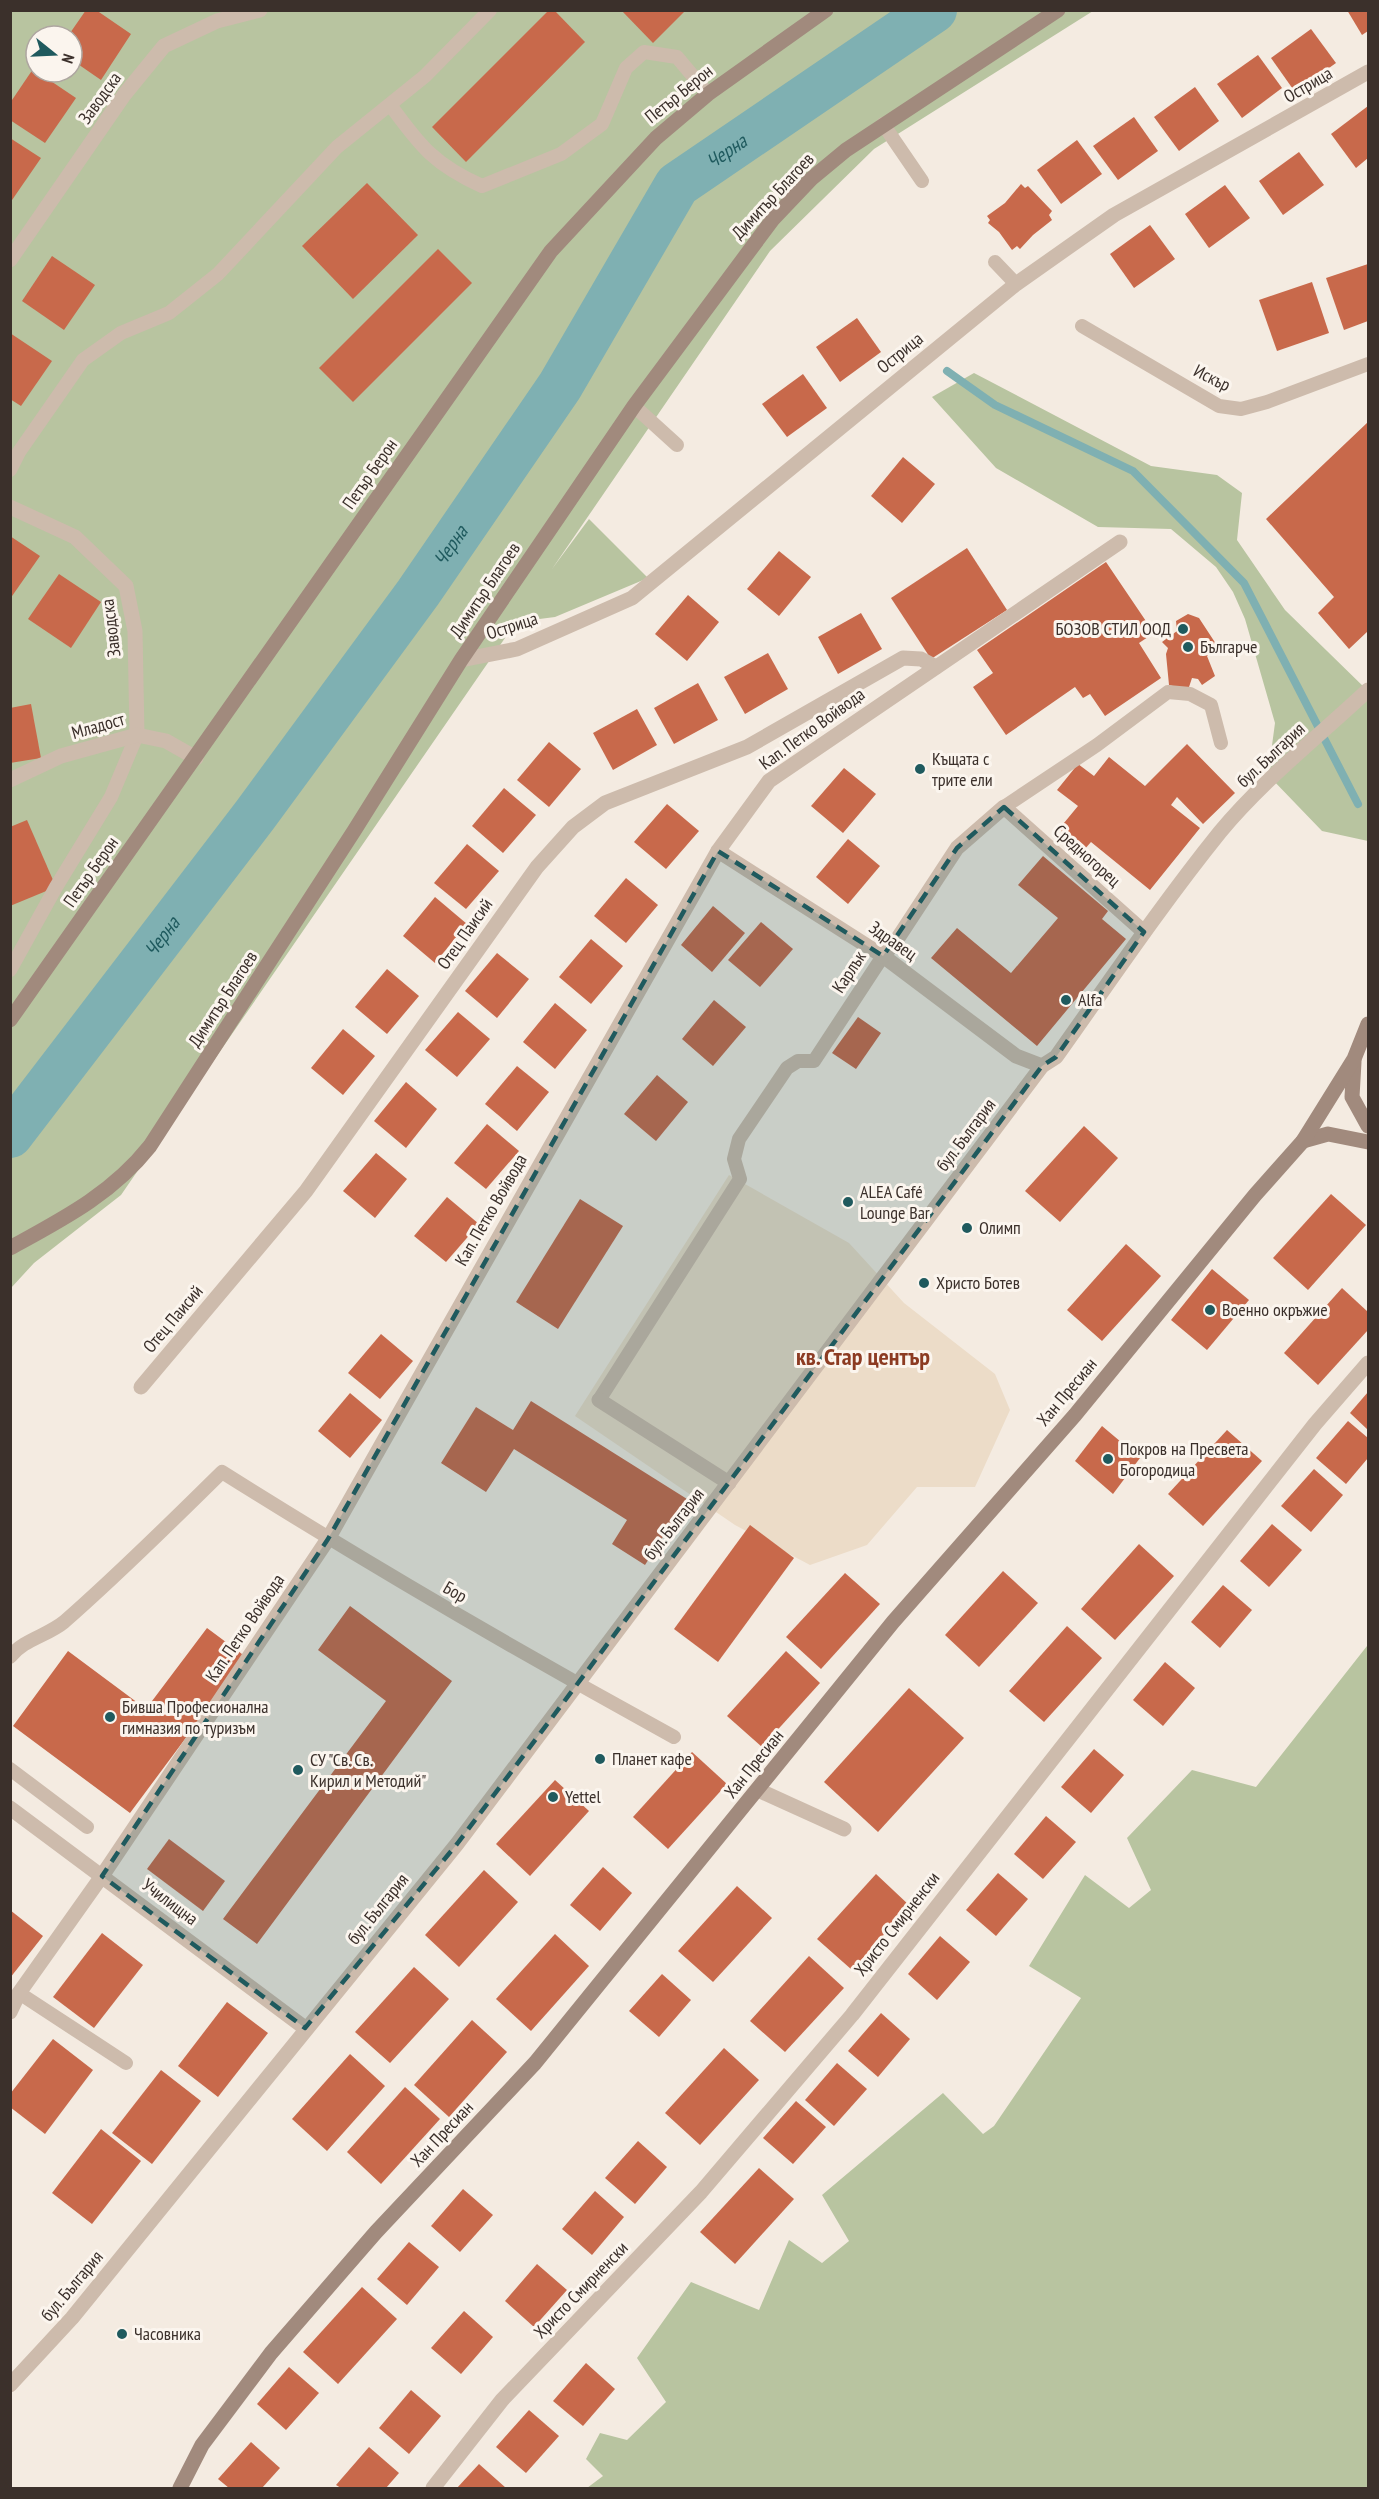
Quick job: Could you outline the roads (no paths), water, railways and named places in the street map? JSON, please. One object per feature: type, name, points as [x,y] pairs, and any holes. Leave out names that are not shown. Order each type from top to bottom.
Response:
[{"type":"main road","name":"Петър Берон","points":[[10,1020],[196,758],[528,280],[587,209],[656,138],[708,94],[826,10]]},
{"type":"main road","name":"Димитър Благоев","points":[[10,1248],[86,1206],[110,1189],[132,1168],[150,1146],[354,831],[461,660],[634,406],[773,219],[811,179],[883,124],[1058,10]]},
{"type":"main road","points":[[1368,1024],[1354,1059],[1352,1097],[1368,1126]]},
{"type":"main road","name":"Хан Пресиан","points":[[180,2488],[202,2445],[271,2353],[376,2232],[535,2063],[893,1622],[1075,1415],[1255,1195],[1303,1142],[1354,1059]]},
{"type":"main road","points":[[1303,1142],[1328,1134],[1368,1142]]},
{"type":"street","name":"Заводска","points":[[13,253],[124,95],[164,46],[217,21],[260,10]]},
{"type":"street","name":"Острица","points":[[461,660],[517,649],[632,598],[1016,284],[1114,215],[1368,72]]},
{"type":"street","name":"Заводска","points":[[10,507],[75,537],[126,586],[135,631],[137,735]]},
{"type":"street","name":"Кап. Петко Войвода","points":[[10,2012],[19,1993],[102,1876],[328,1539],[718,852],[769,781],[1120,542]]},
{"type":"street","name":"Отец Паисий","points":[[141,1387],[306,1191],[537,867],[573,827],[605,803],[747,747],[903,658],[921,659],[936,667]]},
{"type":"street","name":"бул. България","points":[[10,2385],[72,2318],[305,2028],[457,1844],[1042,1066],[1056,1056],[1144,932],[1221,831],[1259,792],[1367,692]]},
{"type":"street","name":"Младост","points":[[10,780],[61,756],[137,735],[166,741],[196,758]]},
{"type":"street","name":"Средногорец","points":[[1004,807],[1144,932]]},
{"type":"street","name":"Карлък","points":[[883,956],[896,942],[957,848],[1004,807]]},
{"type":"street","name":"Здравец","points":[[718,852],[883,956],[1016,1056],[1042,1066]]},
{"type":"street","name":"Христо Смирненски","points":[[433,2488],[502,2400],[701,2192],[852,2015],[1315,1424],[1368,1363]]},
{"type":"street","points":[[599,1400],[729,1484]]},
{"type":"street","points":[[758,1790],[844,1829]]},
{"type":"street","name":"Училищна","points":[[10,1808],[305,2028]]},
{"type":"lane","points":[[10,470],[83,360],[121,333],[169,313],[218,274],[337,147],[391,106],[489,10]]},
{"type":"lane","points":[[391,106],[422,148],[452,173],[482,186],[561,154],[602,124],[626,68],[644,52],[677,57],[708,94]]},
{"type":"lane","points":[[883,124],[922,181]]},
{"type":"lane","points":[[994,262],[1016,284]]},
{"type":"lane","name":"Искър","points":[[1082,326],[1219,406],[1241,409],[1267,402],[1368,364]]},
{"type":"lane","points":[[634,406],[677,445]]},
{"type":"lane","name":"Карлък","points":[[1004,807],[1097,745],[1168,692],[1190,694],[1211,705],[1221,742]]},
{"type":"lane","points":[[10,970],[56,887],[111,797],[137,735]]},
{"type":"lane","name":"Карлък","points":[[599,1400],[740,1179],[734,1159],[739,1139],[787,1068],[798,1061],[814,1061],[883,956]]},
{"type":"lane","name":"Бор","points":[[10,1657],[19,1646],[56,1628],[87,1601],[222,1472],[328,1539],[576,1683],[675,1737]]},
{"type":"lane","points":[[10,1769],[87,1827]]},
{"type":"lane","points":[[19,1993],[126,2063]]},
{"type":"waterway","name":"Черна","points":[[10,1135],[255,815],[418,593],[560,386],[677,185],[934,10]]},
{"type":"waterway","points":[[947,371],[995,405],[1133,471],[1244,583],[1358,804]]},
{"type":"place","name":"БОЗОВ СТИЛ ООД","points":[[1183,629]]},
{"type":"place","name":"Българче","points":[[1188,647]]},
{"type":"place","name":"Къщата с трите ели","points":[[920,769]]},
{"type":"place","name":"Alfa","points":[[1066,1000]]},
{"type":"place","name":"ALEA Café Lounge Bar","points":[[848,1202]]},
{"type":"place","name":"Олимп","points":[[967,1228]]},
{"type":"place","name":"Христо Ботев","points":[[924,1283]]},
{"type":"place","name":"Военно окръжие","points":[[1210,1310]]},
{"type":"place","name":"Покров на Пресвета Богородица","points":[[1108,1459]]},
{"type":"place","name":"Бивша Професионална гимназия по туризъм","points":[[110,1717]]},
{"type":"place","name":"Планет кафе","points":[[600,1759]]},
{"type":"place","name":"СУ \"Св. Св. Кирил и Методий\"","points":[[298,1770]]},
{"type":"place","name":"Yettel","points":[[553,1797]]},
{"type":"place","name":"Часовника","points":[[122,2334]]},
{"type":"district","name":"кв. Стар център","points":[[863,1357]]}]
